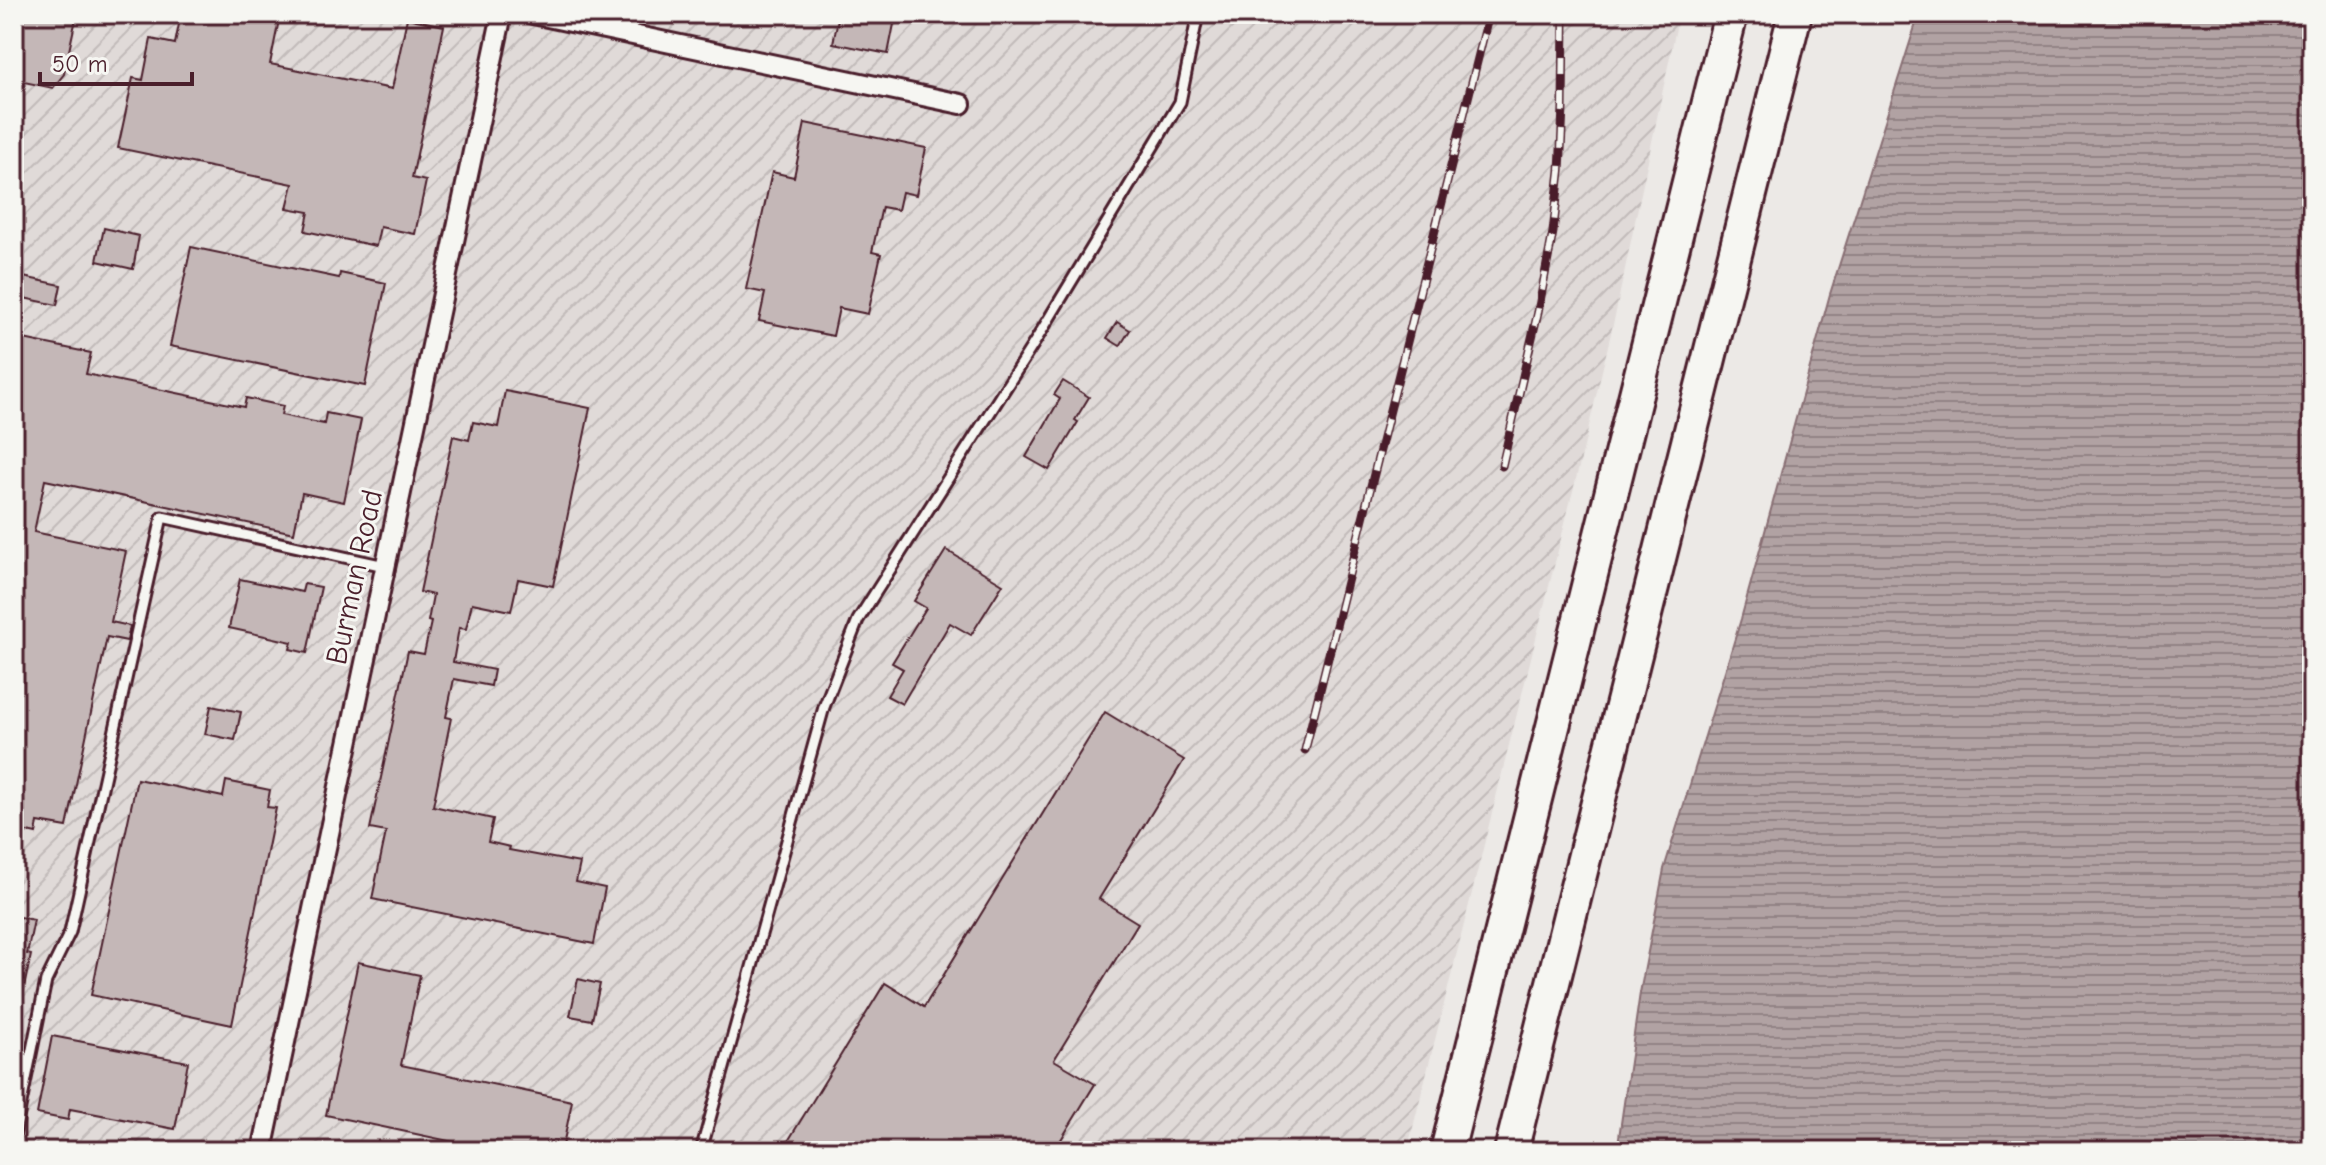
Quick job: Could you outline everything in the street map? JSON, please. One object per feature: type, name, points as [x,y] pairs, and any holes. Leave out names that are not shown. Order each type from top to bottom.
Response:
[{"type":"highway","points":[[1447,1151],[1731,14]]},
{"type":"highway","points":[[1511,1151],[1795,14]]},
{"type":"street","name":"Burman Road","points":[[262,1151],[502,14]]},
{"type":"street","points":[[533,14],[961,104]]},
{"type":"lane","points":[[701,1151],[824,707],[858,620],[1036,340],[1180,102],[1198,14]]},
{"type":"lane","points":[[14,1138],[46,981],[70,932],[162,517],[385,566]]},
{"type":"shaded area","points":[[14,14],[1679,14],[1583,451],[1407,1151],[14,1151]]},
{"type":"shaded area","points":[[1919,14],[2312,14],[2312,1151],[1617,1151],[1640,993],[1664,869],[1741,619],[1830,294]]},
{"type":"building","points":[[14,14],[77,14],[64,74],[53,88],[14,80]]},
{"type":"building","points":[[181,14],[248,14],[279,20],[270,64],[392,89],[407,18],[444,26],[412,178],[426,181],[415,234],[380,227],[376,246],[305,231],[309,212],[287,208],[293,184],[118,148],[133,78],[143,80],[151,39],[175,44]]},
{"type":"building","points":[[839,14],[896,14],[888,54],[833,43]]},
{"type":"building","points":[[805,123],[926,148],[916,195],[902,192],[898,210],[882,207],[872,252],[881,254],[868,314],[839,308],[833,336],[759,321],[765,293],[746,289],[772,172],[794,177]]},
{"type":"building","points":[[104,228],[139,236],[133,269],[97,261]]},
{"type":"building","points":[[191,247],[339,278],[340,273],[386,283],[365,386],[170,346]]},
{"type":"building","points":[[14,275],[61,285],[57,305],[14,296]]},
{"type":"building","points":[[1117,322],[1130,330],[1120,346],[1107,338]]},
{"type":"building","points":[[14,337],[91,353],[86,374],[244,407],[246,398],[283,406],[281,415],[324,424],[326,413],[361,420],[344,502],[302,493],[294,533],[45,480],[34,532],[126,551],[111,622],[130,626],[127,641],[107,637],[67,827],[38,822],[36,834],[14,829]]},
{"type":"building","points":[[1063,381],[1089,397],[1049,470],[1026,457],[1060,399],[1054,395]]},
{"type":"building","points":[[505,391],[590,408],[553,586],[518,579],[511,611],[472,603],[466,629],[459,628],[453,662],[494,670],[491,686],[454,679],[446,717],[451,718],[433,806],[493,819],[488,842],[510,847],[509,850],[580,863],[576,882],[605,888],[594,944],[372,899],[386,832],[370,829],[408,651],[424,654],[431,622],[428,621],[433,595],[420,592],[453,436],[469,440],[473,422],[498,427]]},
{"type":"building","points":[[946,550],[1003,584],[971,635],[950,623],[902,704],[887,696],[903,669],[892,663],[926,608],[914,601]]},
{"type":"building","points":[[240,579],[302,592],[304,584],[321,587],[307,653],[290,649],[292,642],[229,628]]},
{"type":"building","points":[[211,706],[241,712],[235,740],[205,734]]},
{"type":"building","points":[[1105,712],[1184,760],[1099,899],[1138,923],[1054,1060],[1095,1084],[1054,1151],[782,1151],[885,983],[924,1007]]},
{"type":"building","points":[[137,779],[223,797],[226,781],[270,790],[267,807],[276,808],[232,1025],[91,995]]},
{"type":"building","points":[[14,916],[34,920],[27,954],[31,955],[21,1001],[14,1001]]},
{"type":"building","points":[[358,962],[420,975],[401,1065],[572,1101],[562,1151],[496,1151],[326,1115]]},
{"type":"building","points":[[578,979],[600,984],[592,1020],[570,1016]]},
{"type":"building","points":[[52,1036],[188,1062],[175,1129],[70,1109],[68,1120],[37,1114]]},
{"type":"railway","points":[[1305,750],[1489,14]]},
{"type":"railway","points":[[1502,466],[1553,232],[1560,171],[1564,14]]}]
